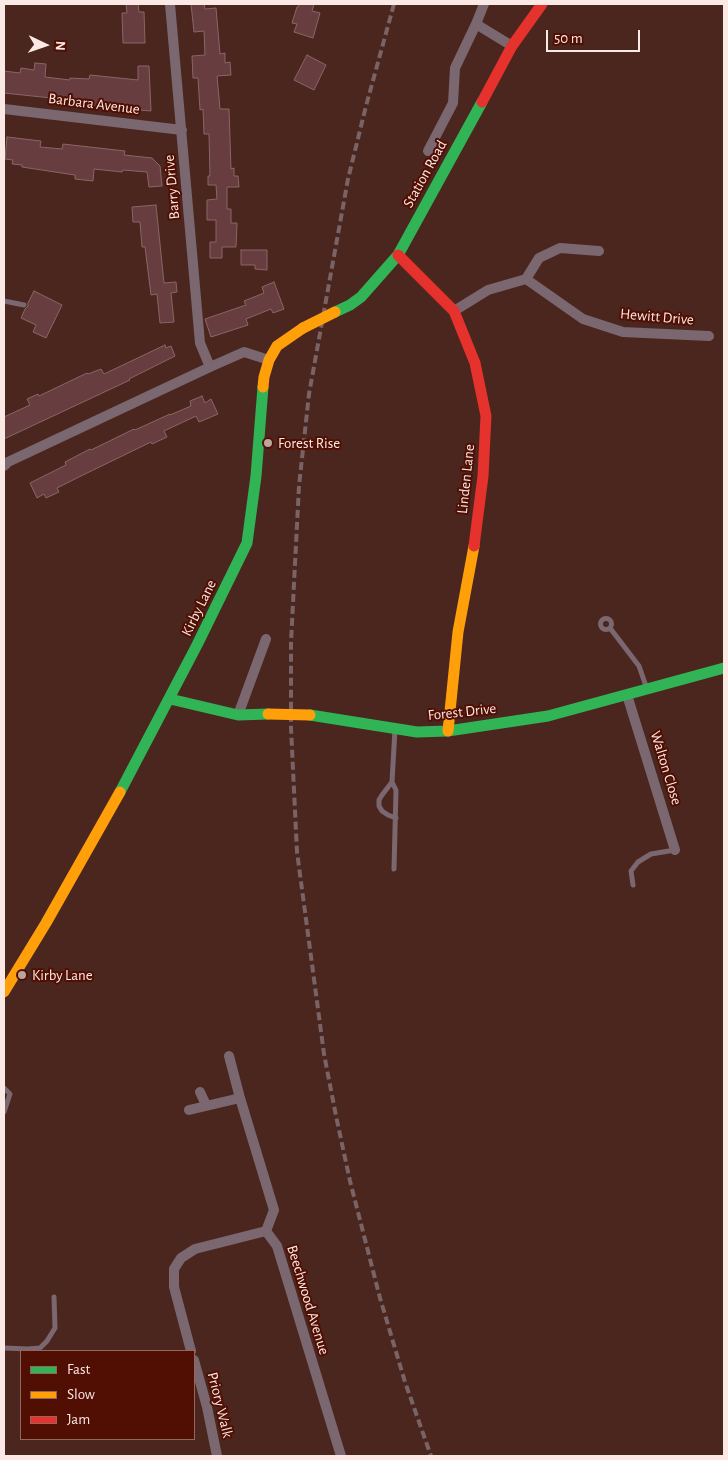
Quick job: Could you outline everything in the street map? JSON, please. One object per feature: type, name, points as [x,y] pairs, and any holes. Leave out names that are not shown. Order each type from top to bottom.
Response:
[{"type":"street","name":"Barry Drive","points":[[170,4],[200,343],[210,367]]},
{"type":"street","points":[[428,151],[454,103],[455,68],[484,4]]},
{"type":"street","name":"Station Road","points":[[303,328],[350,305],[361,297],[398,255],[512,46],[542,4]]},
{"type":"street","points":[[476,24],[512,46]]},
{"type":"street","name":"Barbara Avenue","points":[[4,109],[182,130]]},
{"type":"street","points":[[454,311],[488,290],[526,279],[539,258],[560,248],[599,251]]},
{"type":"street","name":"Linden Lane","points":[[398,255],[454,311],[475,363],[486,416],[483,476],[474,543],[458,632],[448,731]]},
{"type":"street","name":"Hewitt Drive","points":[[526,279],[583,320],[623,332],[709,336]]},
{"type":"street","name":"Kirby Lane","points":[[4,992],[131,772],[170,699],[247,543],[256,476],[264,377],[269,360],[277,346],[303,328]]},
{"type":"street","points":[[4,466],[8,462],[244,352],[269,360]]},
{"type":"street","points":[[238,715],[266,640]]},
{"type":"street","name":"Forest Drive","points":[[170,699],[238,715],[310,715],[417,732],[448,731],[548,716],[724,668]]},
{"type":"street","name":"Walton Close","points":[[627,694],[675,850]]},
{"type":"street","points":[[191,1350],[174,1287],[174,1269],[181,1258],[195,1249],[266,1232],[274,1210],[229,1056]]},
{"type":"street","points":[[200,1092],[206,1106]]},
{"type":"street","points":[[189,1110],[240,1098]]},
{"type":"street","name":"Beechwood Avenue","points":[[266,1232],[277,1246],[341,1456]]},
{"type":"street","name":"Priory Walk","points":[[195,1364],[207,1406],[217,1456]]},
{"type":"lane","points":[[4,301],[24,305]]},
{"type":"lane","points":[[610,628],[639,666],[648,689]]},
{"type":"lane","points":[[394,869],[396,790],[392,782],[395,728]]},
{"type":"lane","points":[[392,782],[379,800],[379,806],[388,816],[396,818]]},
{"type":"lane","points":[[633,885],[631,872],[638,862],[651,854],[675,850]]},
{"type":"lane","points":[[4,1088],[10,1094],[4,1112]]},
{"type":"lane","points":[[4,1348],[40,1348],[47,1341],[55,1328],[54,1297]]},
{"type":"building","points":[[126,4],[138,4],[139,12],[144,12],[145,43],[123,43],[122,13],[127,13]]},
{"type":"building","points":[[191,4],[204,4],[205,9],[216,8],[220,54],[225,53],[225,63],[230,62],[231,75],[217,76],[220,109],[229,109],[231,169],[234,168],[234,176],[238,176],[239,187],[227,187],[227,209],[231,209],[231,223],[237,223],[236,247],[222,247],[222,258],[210,258],[210,242],[216,242],[216,220],[207,220],[207,200],[217,199],[216,185],[208,185],[208,176],[210,176],[209,134],[204,134],[203,109],[200,110],[198,78],[193,78],[192,56],[205,55],[204,31],[194,32]]},
{"type":"building","points":[[299,4],[314,4],[312,11],[320,13],[313,38],[294,32],[297,24],[292,23]]},
{"type":"building","points":[[307,55],[326,65],[314,90],[294,80]]},
{"type":"building","points":[[35,63],[46,64],[45,77],[70,80],[70,78],[89,79],[90,75],[138,80],[138,66],[149,66],[151,111],[68,104],[69,102],[61,101],[61,99],[4,93],[4,71],[20,73],[21,68],[34,70]]},
{"type":"building","points":[[7,137],[41,141],[40,147],[62,149],[63,144],[125,151],[124,155],[152,158],[160,166],[162,186],[149,187],[147,172],[94,169],[93,181],[75,179],[75,175],[12,164],[13,160],[5,159]]},
{"type":"building","points":[[156,205],[164,283],[176,282],[177,292],[171,293],[174,322],[160,323],[157,294],[151,295],[145,247],[142,247],[140,222],[133,222],[132,207]]},
{"type":"building","points":[[241,250],[267,250],[267,270],[255,269],[255,265],[241,265]]},
{"type":"building","points":[[274,282],[284,309],[273,313],[271,309],[246,319],[248,325],[211,337],[205,319],[246,305],[244,301],[264,293],[262,287]]},
{"type":"building","points":[[34,291],[62,305],[46,338],[33,332],[36,325],[21,318]]},
{"type":"building","points":[[165,345],[166,348],[171,346],[175,356],[130,380],[4,439],[4,417],[30,405],[27,399],[38,394],[39,396],[87,373],[101,369],[104,374]]},
{"type":"building","points":[[202,396],[205,403],[211,399],[218,414],[199,422],[196,416],[164,431],[167,437],[152,444],[151,442],[57,488],[59,492],[46,498],[44,494],[37,498],[30,483],[66,465],[65,462],[90,449],[191,406],[190,401]]},
{"type":"railway","points":[[394,4],[348,179],[309,394],[299,486],[291,642],[291,728],[297,852],[324,1054],[350,1181],[380,1298],[405,1382],[431,1456]]},
{"type":"traffic: fast","points":[[335,312],[361,297],[398,255],[482,102]]},
{"type":"traffic: fast","points":[[120,792],[197,645],[247,543],[256,476],[263,387]]},
{"type":"traffic: fast","points":[[310,715],[417,732],[448,731],[548,716],[724,668]]},
{"type":"traffic: fast","points":[[170,699],[238,715],[268,714]]},
{"type":"traffic: slow","points":[[303,328],[335,312]]},
{"type":"traffic: slow","points":[[263,387],[269,360],[277,346],[303,328]]},
{"type":"traffic: slow","points":[[448,731],[458,632],[474,546]]},
{"type":"traffic: slow","points":[[268,714],[310,715]]},
{"type":"traffic: slow","points":[[4,992],[46,923],[120,792]]},
{"type":"traffic: jam","points":[[482,102],[512,46],[542,4]]},
{"type":"traffic: jam","points":[[398,255],[454,311],[475,363],[486,416],[483,476],[474,546]]},
{"type":"place","name":"Forest Rise","points":[[268,443]]},
{"type":"place","name":"Kirby Lane","points":[[22,975]]}]
